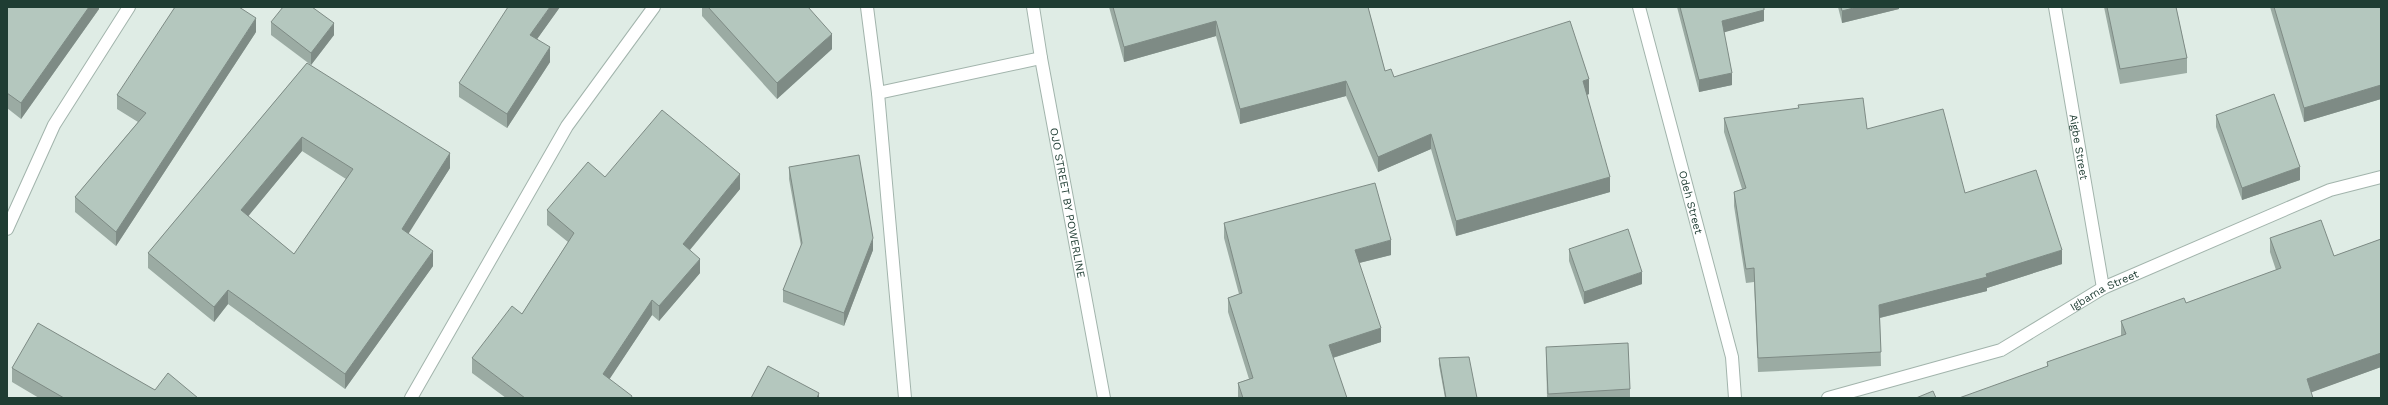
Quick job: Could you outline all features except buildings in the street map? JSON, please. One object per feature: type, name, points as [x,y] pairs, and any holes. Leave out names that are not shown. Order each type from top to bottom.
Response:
[{"type":"street","points":[[7,229],[54,125],[129,7]]},
{"type":"street","points":[[411,398],[567,126],[654,7]]},
{"type":"street","points":[[867,7],[878,93],[905,398]]},
{"type":"street","name":"OJO STREET BY POWERLINE","points":[[1033,7],[1041,58],[1104,398]]},
{"type":"street","name":"Odeh Street","points":[[1638,7],[1732,357],[1734,398]]},
{"type":"street","name":"Aigbe Street","points":[[2055,7],[2104,288]]},
{"type":"street","points":[[878,93],[1041,58]]},
{"type":"street","name":"Igbama Street","points":[[1828,398],[2001,350],[2104,288],[2330,190],[2381,177]]}]
